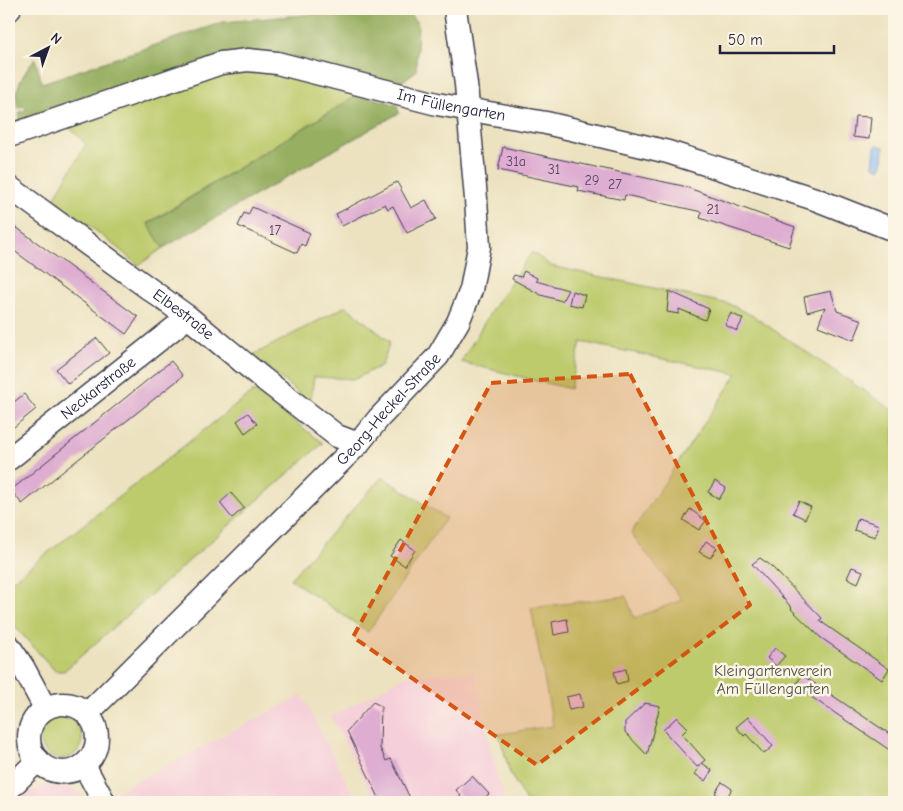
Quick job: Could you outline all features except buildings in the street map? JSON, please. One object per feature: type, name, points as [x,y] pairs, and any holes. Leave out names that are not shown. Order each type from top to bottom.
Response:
[{"type":"street","name":"Georg-Heckel-Straße","points":[[87,714],[358,444],[379,418],[438,356],[458,322],[471,290],[479,246],[468,108],[455,9]]},
{"type":"street","name":"Im Füllengarten","points":[[9,133],[221,63],[248,60],[277,63],[437,104],[546,123],[668,152],[815,199],[894,230]]},
{"type":"street","name":"Elbestraße","points":[[9,187],[188,317],[261,377],[338,436],[358,444]]},
{"type":"street","name":"Neckarstraße","points":[[9,459],[188,317]]},
{"type":"street","points":[[9,646],[23,667],[45,708]]},
{"type":"street","points":[[56,704],[68,704],[79,708],[87,714],[94,724],[97,735],[96,746],[84,764],[72,770],[59,772],[48,768],[38,760],[31,750],[29,738],[34,721],[45,708],[56,704]]},
{"type":"street","points":[[9,789],[38,760]]},
{"type":"street","points":[[84,764],[104,802]]},
{"type":"highlighted area","points":[[630,374],[750,605],[537,765],[353,637],[491,383]]},
{"type":"shaded area","points":[[475,672],[497,776],[505,796],[497,802],[376,802],[331,717],[406,676]]},
{"type":"shaded area","points":[[302,695],[357,802],[96,802]]},
{"type":"shaded area","points":[[61,783],[73,789],[90,802],[14,802],[24,794],[50,784]]},
{"type":"green space","points":[[371,9],[406,9],[418,24],[416,71],[396,86],[280,56],[21,126],[19,112],[26,110],[25,106],[18,108],[18,87],[35,58],[42,83],[223,22]]},
{"type":"green space","points":[[226,71],[277,71],[359,94],[148,223],[163,248],[139,265],[54,198],[86,144],[67,125]]},
{"type":"green space","points":[[359,94],[397,105],[399,113],[163,248],[148,224]]},
{"type":"green space","name":"Kleingartenverein Am Füllengarten","points":[[532,252],[551,266],[729,304],[753,316],[894,411],[894,802],[526,802],[510,773],[499,734],[553,726],[531,608],[626,596],[634,618],[682,600],[631,533],[737,374],[581,342],[570,389],[461,362],[493,308]]},
{"type":"green space","points":[[346,306],[390,342],[382,365],[355,379],[314,377],[310,403],[253,355]]},
{"type":"green space","points":[[254,391],[323,443],[64,671],[55,671],[9,620],[9,583]]},
{"type":"green space","points":[[382,477],[446,518],[368,632],[290,579]]},
{"type":"green space","points":[[61,717],[76,723],[82,738],[76,753],[61,759],[46,753],[40,738],[46,723]]},
{"type":"water","points":[[877,145],[884,147],[883,164],[880,169],[873,166],[875,147]]}]
